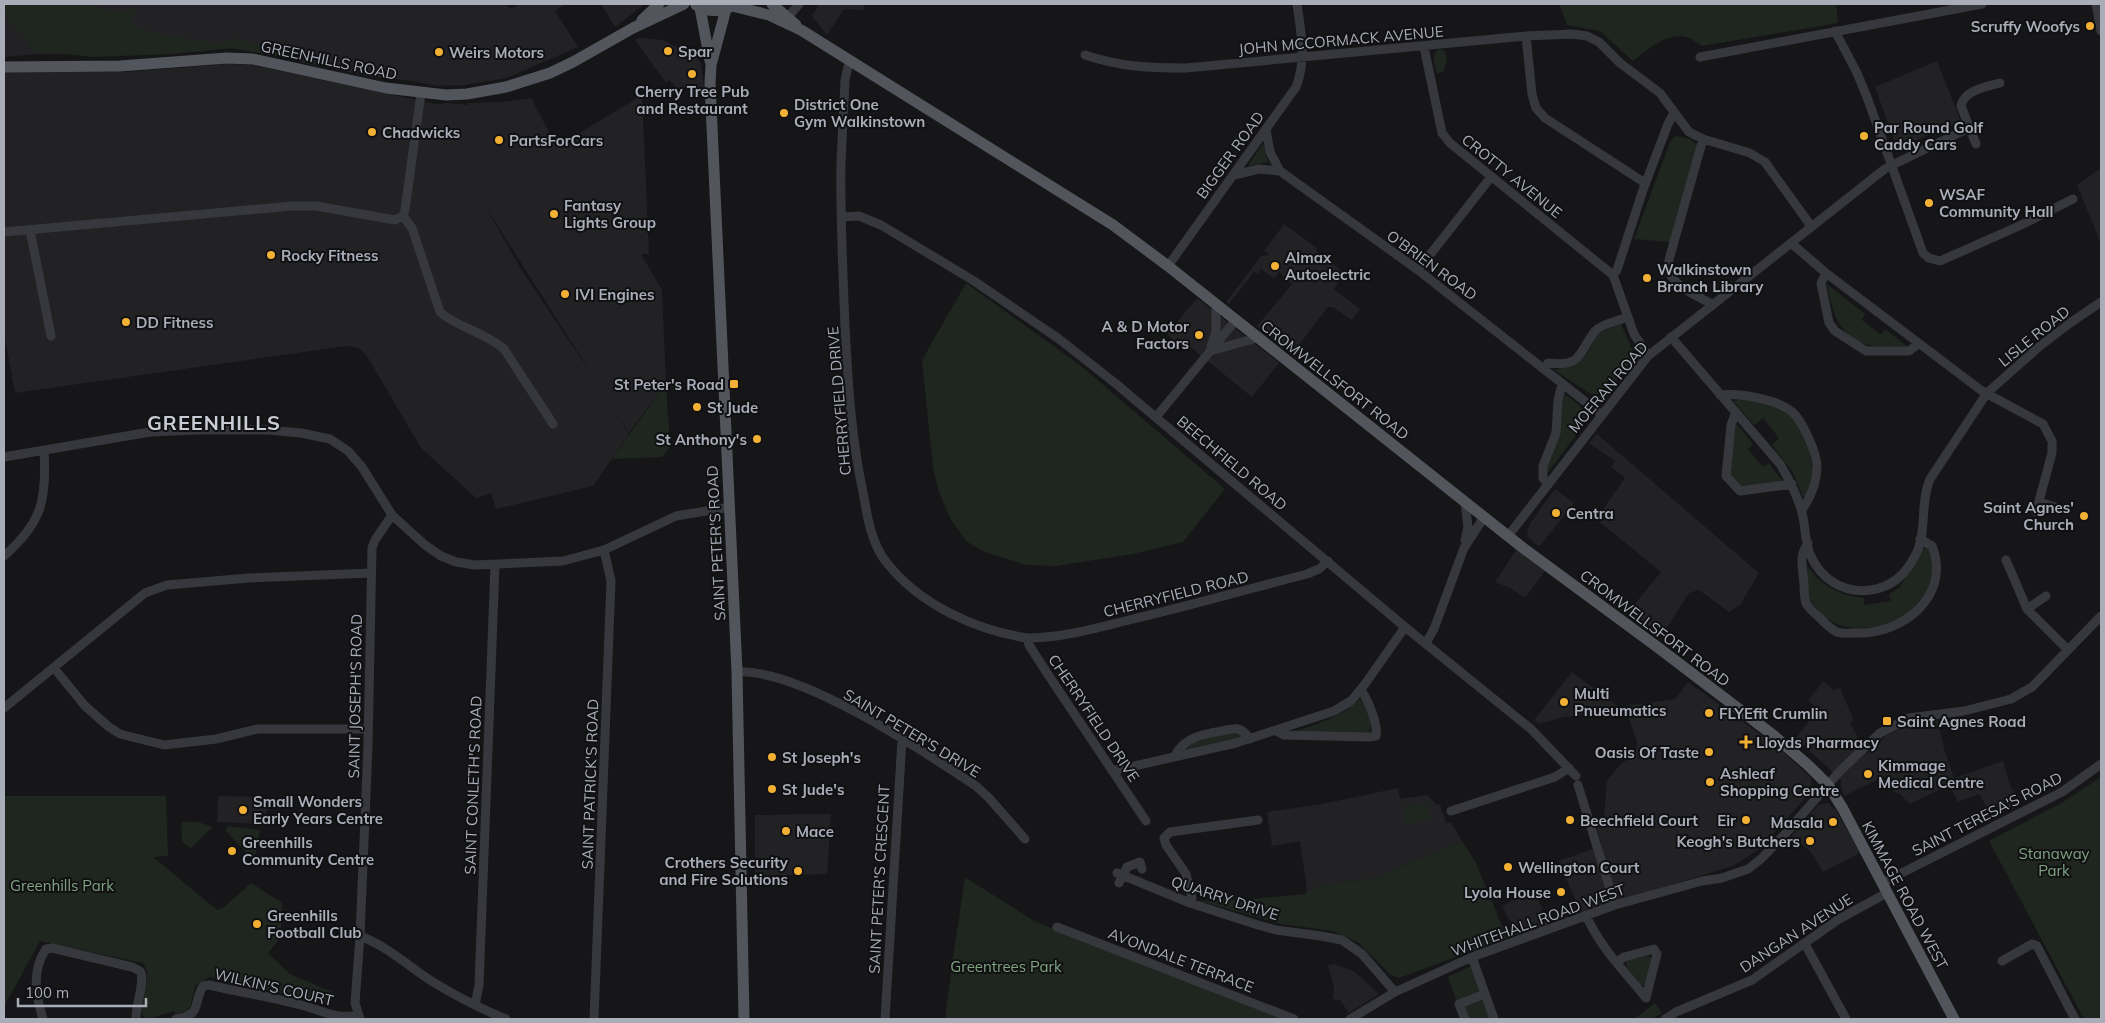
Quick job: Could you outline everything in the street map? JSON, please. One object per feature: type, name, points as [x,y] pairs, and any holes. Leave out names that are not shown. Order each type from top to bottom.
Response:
[{"type":"main road","name":"GREENHILLS ROAD","points":[[633,28],[659,4]]},
{"type":"main road","name":"GREENHILLS ROAD","points":[[4,67],[120,66],[227,58],[253,59],[386,88],[446,95],[467,94],[506,88],[567,65],[633,28],[684,4]]},
{"type":"main road","name":"CROMWELLSFORT ROAD","points":[[772,4],[801,30]]},
{"type":"main road","name":"CROMWELLSFORT ROAD","points":[[697,6],[708,10],[730,6],[768,15],[801,30],[1113,225],[1168,266],[1508,536],[1773,735],[1828,785]]},
{"type":"main road","name":"SAINT PETER'S ROAD","points":[[697,6],[711,65],[710,93],[738,672],[744,1019]]},
{"type":"main road","name":"SAINT PETER'S ROAD","points":[[711,65],[730,6]]},
{"type":"main road","name":"KIMMAGE ROAD WEST","points":[[1828,785],[1843,809],[1954,1019]]},
{"type":"street","points":[[788,17],[799,4]]},
{"type":"street","name":"BIGGER ROAD","points":[[1168,266],[1296,87],[1302,72],[1303,56],[1297,4]]},
{"type":"street","points":[[1700,57],[1982,4]]},
{"type":"street","points":[[2096,4],[2101,30]]},
{"type":"street","points":[[1834,31],[1865,92],[1923,253],[1929,258],[1940,261],[2019,226],[2073,199]]},
{"type":"street","name":"JOHN MCCORMACK AVENUE","points":[[1085,55],[1107,62],[1146,68],[1186,68],[1526,36],[1572,34],[1587,36],[1599,42],[1620,63],[1660,92],[1674,113]]},
{"type":"street","points":[[1526,36],[1532,94],[1536,108],[1545,118],[1646,183]]},
{"type":"street","name":"CROTTY AVENUE","points":[[1424,47],[1442,133],[1450,143],[1613,275]]},
{"type":"street","name":"CHERRYFIELD DRIVE","points":[[851,61],[845,80],[841,217],[847,376],[858,468],[868,521],[877,545],[886,562],[897,575],[940,608],[970,624],[1027,638],[1029,645],[1047,673],[1146,821]]},
{"type":"street","points":[[1976,144],[1961,106],[1962,100],[1967,94],[2000,83]]},
{"type":"street","points":[[422,93],[403,216],[412,228],[440,312],[447,318],[495,341],[504,349],[553,424]]},
{"type":"street","points":[[1648,356],[1634,334],[1613,275],[1617,270],[1646,183],[1674,113],[1689,132],[1703,139],[1750,153],[1765,162],[1811,226]]},
{"type":"street","name":"MOERAN ROAD","points":[[1508,536],[1648,356],[1890,165],[1969,128]]},
{"type":"street","points":[[1266,130],[1270,152],[1280,171]]},
{"type":"street","points":[[1703,139],[1668,268],[1670,275],[1683,288],[1712,304]]},
{"type":"street","points":[[1234,175],[1259,169],[1280,171]]},
{"type":"street","name":"O'BRIEN ROAD","points":[[1280,171],[1418,270],[1601,414]]},
{"type":"street","points":[[1418,270],[1491,177]]},
{"type":"street","points":[[4,232],[292,206],[316,206],[396,220],[403,216]]},
{"type":"street","name":"BEECHFIELD ROAD","points":[[841,217],[859,216],[881,225],[974,281],[1059,338],[1531,729],[1569,768],[1577,781],[1615,904]]},
{"type":"street","points":[[30,230],[51,336]]},
{"type":"street","points":[[1790,243],[1918,344],[1987,394],[2043,424],[2052,441],[2052,453],[2036,512]]},
{"type":"street","points":[[1826,273],[1821,283],[1829,322],[1835,331],[1866,351],[1908,351],[1918,344]]},
{"type":"street","name":"LISLE ROAD","points":[[1808,543],[1810,554],[1821,573],[1834,585],[1852,590],[1866,591],[1882,588],[1893,583],[1909,567],[1917,552],[1925,491],[1930,479],[1987,394],[2040,346],[2101,302]]},
{"type":"street","points":[[1210,352],[1216,332],[1216,305]]},
{"type":"street","points":[[1544,369],[1548,363],[1558,364],[1576,360],[1596,330],[1627,317]]},
{"type":"street","points":[[1156,417],[1235,321]]},
{"type":"street","points":[[1671,337],[1780,464],[1792,484],[1802,510],[1808,543],[1801,556],[1806,601],[1810,609],[1837,632],[1874,632],[1908,619],[1919,611],[1935,580],[1938,569],[1932,546],[1920,539]]},
{"type":"street","points":[[1210,352],[1257,338]]},
{"type":"street","points":[[1548,485],[1543,478],[1543,466],[1556,433],[1558,400],[1562,384]]},
{"type":"street","points":[[1720,395],[1728,394],[1772,401],[1789,409],[1796,415],[1803,426],[1817,465],[1813,487],[1802,510]]},
{"type":"street","points":[[1736,412],[1731,425],[1726,476],[1740,491],[1792,484]]},
{"type":"street","points":[[4,457],[150,432],[251,429],[301,433],[330,439],[348,452],[362,467],[392,515],[425,546],[441,556],[456,562],[475,565],[563,561],[604,550],[676,516],[730,507]]},
{"type":"street","points":[[4,556],[19,542],[37,518],[42,502],[44,484],[44,450]]},
{"type":"street","points":[[1426,643],[1434,629],[1464,548],[1468,526],[1465,502]]},
{"type":"street","points":[[2039,502],[2055,507]]},
{"type":"street","name":"SAINT JOSEPH'S ROAD","points":[[359,1017],[355,1003],[360,936],[368,729],[372,548],[375,540],[392,515]]},
{"type":"street","points":[[1464,548],[1484,517]]},
{"type":"street","name":"SAINT PATRICK'S ROAD","points":[[594,1019],[611,581],[604,550]]},
{"type":"street","points":[[2006,560],[2028,609],[2068,650]]},
{"type":"street","name":"CHERRYFIELD ROAD","points":[[1027,638],[1042,638],[1082,631],[1204,602],[1307,574],[1316,571],[1328,561]]},
{"type":"street","name":"SAINT CONLETH'S ROAD","points":[[475,1005],[479,985],[495,565]]},
{"type":"street","points":[[4,708],[145,593],[167,585],[249,578],[371,573]]},
{"type":"street","points":[[2028,609],[2046,596]]},
{"type":"street","points":[[1828,785],[1880,733],[1909,718],[1964,711],[2011,699],[2032,687],[2101,616]]},
{"type":"street","points":[[1112,771],[1250,739],[1334,711],[1351,701],[1361,690],[1406,627]]},
{"type":"street","points":[[54,668],[85,706],[109,727],[120,734],[164,745],[216,739],[258,729],[368,729]]},
{"type":"street","name":"SAINT PETER'S DRIVE","points":[[738,672],[758,672],[850,708],[976,786],[1025,839]]},
{"type":"street","points":[[1277,731],[1284,735],[1376,736],[1377,731],[1374,720],[1361,690]]},
{"type":"street","points":[[1175,756],[1178,749],[1186,742],[1202,735],[1235,728],[1244,732],[1250,739]]},
{"type":"street","name":"SAINT PETER'S CRESCENT","points":[[885,1019],[902,740]]},
{"type":"street","name":"SAINT TERESA'S ROAD","points":[[1885,888],[2062,792],[2101,764]]},
{"type":"street","points":[[1451,810],[1555,777],[1569,768]]},
{"type":"street","name":"WHITEHALL ROAD WEST","points":[[1350,1019],[1395,992],[1472,957],[1615,904],[1702,881],[1722,878],[1748,868],[1761,859],[1828,785]]},
{"type":"street","points":[[1190,904],[1192,898],[1186,874],[1166,845],[1164,838],[1170,832],[1258,820]]},
{"type":"street","name":"QUARRY DRIVE","points":[[1142,869],[1140,862],[1128,867],[1120,877],[1190,904],[1276,930],[1342,940],[1362,954],[1381,973],[1395,992]]},
{"type":"street","name":"DANGAN AVENUE","points":[[1665,1019],[1676,1012],[1752,980],[1885,888]]},
{"type":"street","points":[[1586,915],[1592,928],[1617,962],[1646,998],[1657,954],[1654,949],[1624,957],[1617,962]]},
{"type":"street","name":"AVONDALE TERRACE","points":[[1057,927],[1294,1019]]},
{"type":"street","points":[[360,936],[380,943],[433,981],[475,1005],[506,1019]]},
{"type":"street","points":[[1805,944],[1846,1019]]},
{"type":"street","points":[[2002,961],[2032,944],[2037,946],[2075,1019]]},
{"type":"street","points":[[43,1019],[36,994],[36,983],[42,955],[46,950],[52,948],[132,967],[140,971],[142,978],[135,1008],[136,1019]]},
{"type":"street","points":[[1472,957],[1494,1019]]},
{"type":"street","name":"WILKIN'S COURT","points":[[176,1019],[189,1017],[195,1011],[200,992],[204,986],[209,985],[301,1005],[327,1014],[359,1017]]},
{"type":"street","points":[[1465,1019],[1459,1004],[1485,994]]},
{"type":"shaded area","points":[[80,4],[505,4],[512,9],[518,4],[565,4],[555,11],[578,47],[507,78],[466,85],[437,86],[406,80],[370,77],[282,57],[152,34]]},
{"type":"shaded area","points":[[601,4],[645,4],[615,27]]},
{"type":"shaded area","points":[[819,4],[864,4],[863,10],[844,9],[827,35],[812,16]]},
{"type":"shaded area","points":[[4,15],[19,30],[36,54],[4,57]]},
{"type":"shaded area","points":[[639,38],[663,40],[697,58],[701,63],[704,88],[677,89],[669,80],[666,83],[635,40]]},
{"type":"shaded area","points":[[1937,61],[1961,122],[1897,148],[1875,87]]},
{"type":"shaded area","points":[[229,64],[253,65],[435,104],[468,105],[468,103],[502,102],[531,98],[557,147],[642,95],[649,254],[641,254],[662,290],[666,383],[629,433],[605,395],[629,434],[593,486],[496,509],[491,493],[476,498],[421,448],[367,356],[359,348],[346,346],[15,393],[4,333],[4,71],[20,69],[125,72]],"holes":[[[483,203],[596,381],[523,272]]]},
{"type":"shaded area","points":[[2101,168],[2101,250],[2099,239],[2077,185]]},
{"type":"shaded area","points":[[1284,224],[1317,248],[1316,251],[1345,273],[1334,289],[1360,309],[1352,320],[1333,307],[1328,307],[1292,354],[1257,326],[1292,284],[1279,272],[1274,279],[1261,269],[1258,274],[1254,272],[1229,304],[1226,302],[1261,256],[1269,255],[1264,251]]},
{"type":"shaded area","points":[[1197,298],[1279,363],[1252,397],[1178,337],[1175,341],[1167,334]]},
{"type":"shaded area","points":[[1597,434],[1759,573],[1740,605],[1729,612],[1699,590],[1689,593],[1662,635],[1629,611],[1661,572],[1596,519],[1625,478],[1611,467],[1615,461],[1589,443]]},
{"type":"shaded area","points":[[1555,489],[1574,503],[1539,547],[1528,537],[1527,531],[1531,522]]},
{"type":"shaded area","points":[[1516,550],[1545,571],[1525,598],[1510,588],[1495,582]]},
{"type":"shaded area","points":[[1572,672],[1623,710],[1564,717],[1539,724],[1534,720]]},
{"type":"shaded area","points":[[1823,681],[1834,690],[1840,688],[1854,721],[1850,723],[1867,754],[1885,736],[1906,725],[1937,719],[1954,778],[2003,761],[2009,783],[2020,804],[1992,816],[1979,794],[1958,802],[1949,785],[1910,804],[1899,793],[1896,794],[1885,776],[1844,796],[1841,780],[1796,738],[1818,709],[1808,701]]},
{"type":"shaded area","points":[[1688,682],[1779,748],[1811,778],[1812,786],[1808,795],[1761,848],[1733,866],[1581,912],[1558,861],[1602,846],[1597,828],[1604,817],[1607,781],[1619,766],[1636,752],[1637,742],[1625,706],[1675,699]]},
{"type":"shaded area","points":[[1398,788],[1400,799],[1427,795],[1438,805],[1440,804],[1446,823],[1451,822],[1462,841],[1374,878],[1316,886],[1316,890],[1307,890],[1300,841],[1272,846],[1267,812],[1322,804]]},
{"type":"shaded area","name":"Small Wonders Early Years Centre","points":[[218,796],[275,797],[260,824],[217,822]]},
{"type":"shaded area","points":[[1828,803],[1836,810],[1860,853],[1823,872],[1810,851],[1791,836],[1818,805]]},
{"type":"shaded area","points":[[831,814],[827,874],[755,876],[755,815]]},
{"type":"shaded area","points":[[1534,890],[1549,925],[1518,936],[1502,906]]},
{"type":"shaded area","points":[[1335,964],[1355,972],[1379,994],[1349,1013],[1340,1000],[1333,999],[1334,987],[1328,965]]},
{"type":"green space","points":[[4,4],[89,4],[112,10],[136,9],[130,24],[152,33],[216,43],[239,38],[322,67],[233,48],[174,54],[92,57],[65,54],[36,54],[19,30],[4,15]]},
{"type":"green space","points":[[1559,4],[1836,4],[1838,23],[1702,46],[1689,38],[1674,37],[1659,42],[1633,61],[1600,31],[1567,25]]},
{"type":"green space","points":[[1439,49],[1445,51],[1447,59],[1444,71],[1437,74],[1434,58]]},
{"type":"green space","points":[[1676,136],[1690,139],[1698,146],[1670,242],[1634,239],[1670,142]]},
{"type":"green space","points":[[1263,143],[1268,162],[1248,166]]},
{"type":"green space","points":[[966,283],[1081,366],[1225,489],[1183,542],[1133,554],[1056,566],[1026,565],[982,551],[966,541],[950,518],[939,492],[933,468],[922,360]]},
{"type":"green space","points":[[1827,284],[1865,314],[1862,320],[1881,335],[1885,329],[1908,347],[1873,346],[1850,336],[1843,329],[1834,313]]},
{"type":"green space","points":[[1621,324],[1635,356],[1605,397],[1597,398],[1554,370],[1577,363],[1589,350],[1596,334]]},
{"type":"green space","points":[[666,383],[670,447],[662,457],[612,459]]},
{"type":"green space","points":[[1563,393],[1582,409],[1585,413],[1586,422],[1546,475],[1545,472],[1559,433]]},
{"type":"green space","points":[[1742,399],[1766,401],[1779,406],[1788,412],[1801,430],[1810,452],[1812,463],[1811,480],[1806,497],[1803,497],[1792,471],[1772,445],[1779,438],[1763,418],[1754,425],[1733,401]]},
{"type":"green space","points":[[1736,423],[1753,444],[1748,449],[1763,467],[1769,463],[1784,483],[1743,489],[1731,481],[1729,468]]},
{"type":"green space","points":[[1927,546],[1933,570],[1926,596],[1915,609],[1899,620],[1879,626],[1858,628],[1839,625],[1824,616],[1810,599],[1806,583],[1805,562],[1823,583],[1846,594],[1864,598],[1864,605],[1891,601],[1889,594],[1900,587],[1922,550]]},
{"type":"green space","points":[[1360,699],[1369,714],[1371,724],[1369,732],[1364,734],[1294,732],[1346,711]]},
{"type":"green space","points":[[1231,732],[1240,733],[1242,737],[1184,750],[1184,747],[1202,739]]},
{"type":"green space","name":"Stanaway Park","points":[[2101,777],[2101,1019],[2084,1019],[1989,841],[2063,802]]},
{"type":"green space","name":"Greenhills Park","points":[[4,796],[166,796],[168,856],[153,857],[217,910],[223,908],[251,883],[282,903],[281,937],[268,953],[290,974],[332,992],[329,1004],[209,977],[195,986],[191,1005],[187,1011],[175,1014],[174,1011],[147,1019],[141,1010],[147,980],[147,972],[143,963],[40,941],[4,1007]]},
{"type":"green space","points":[[1428,804],[1431,820],[1405,824],[1403,807]]},
{"type":"green space","points":[[183,822],[198,822],[213,827],[191,848],[182,842],[181,824]]},
{"type":"green space","points":[[228,826],[260,830],[254,861],[225,830]]},
{"type":"green space","points":[[1462,841],[1476,863],[1507,938],[1399,978],[1391,975],[1359,943],[1333,931],[1281,924],[1199,901],[1306,894],[1307,890],[1315,890],[1315,886],[1374,878]]},
{"type":"green space","name":"Greentrees Park","points":[[965,877],[1034,921],[1285,1019],[945,1019]]},
{"type":"green space","points":[[1648,956],[1652,958],[1645,985],[1639,985],[1627,969],[1626,962]]},
{"type":"green space","points":[[1471,966],[1480,992],[1456,1000],[1448,977]]},
{"type":"green space","points":[[1483,1000],[1490,1019],[1467,1019],[1463,1007]]},
{"type":"green space","points":[[1655,1003],[1662,1013],[1652,1019],[1634,1019]]},
{"type":"place","name":"Scruffy Woofys","points":[[2090,26]]},
{"type":"place","name":"Spar","points":[[668,51]]},
{"type":"place","name":"Weirs Motors","points":[[439,52]]},
{"type":"place","name":"Cherry Tree Pub and Restaurant","points":[[692,74]]},
{"type":"place","name":"District One Gym Walkinstown","points":[[784,113]]},
{"type":"place","name":"Chadwicks","points":[[372,132]]},
{"type":"place","name":"Par Round Golf Caddy Cars","points":[[1864,136]]},
{"type":"place","name":"PartsForCars","points":[[499,140]]},
{"type":"place","name":"WSAF Community Hall","points":[[1929,203]]},
{"type":"place","name":"Fantasy Lights Group","points":[[554,214]]},
{"type":"place","name":"Rocky Fitness","points":[[271,255]]},
{"type":"place","name":"Almax Autoelectric","points":[[1275,266]]},
{"type":"place","name":"Walkinstown Branch Library","points":[[1647,278]]},
{"type":"place","name":"IVI Engines","points":[[565,294]]},
{"type":"place","name":"DD Fitness","points":[[126,322]]},
{"type":"place","name":"A & D Motor Factors","points":[[1199,335]]},
{"type":"place","name":"St Peter's Road","points":[[734,384]]},
{"type":"place","name":"St Jude","points":[[697,407]]},
{"type":"place","name":"St Anthony's","points":[[757,439]]},
{"type":"place","name":"Centra","points":[[1556,513]]},
{"type":"place","name":"Saint Agnes' Church","points":[[2084,516]]},
{"type":"place","name":"Multi Pnueumatics","points":[[1564,702]]},
{"type":"place","name":"FLYEfit Crumlin","points":[[1709,713]]},
{"type":"place","name":"Saint Agnes Road","points":[[1887,721]]},
{"type":"place","name":"Lloyds Pharmacy","points":[[1746,742]]},
{"type":"place","name":"Oasis Of Taste","points":[[1709,752]]},
{"type":"place","name":"St Joseph's","points":[[772,757]]},
{"type":"place","name":"Kimmage Medical Centre","points":[[1868,774]]},
{"type":"place","name":"Ashleaf Shopping Centre","points":[[1710,782]]},
{"type":"place","name":"St Jude's","points":[[772,789]]},
{"type":"place","name":"Small Wonders Early Years Centre","points":[[243,810]]},
{"type":"place","name":"Beechfield Court","points":[[1570,820]]},
{"type":"place","name":"Eir","points":[[1746,820]]},
{"type":"place","name":"Masala","points":[[1833,822]]},
{"type":"place","name":"Mace","points":[[786,831]]},
{"type":"place","name":"Keogh's Butchers","points":[[1810,841]]},
{"type":"place","name":"Greenhills Community Centre","points":[[232,851]]},
{"type":"place","name":"Wellington Court","points":[[1508,867]]},
{"type":"place","name":"Crothers Security and Fire Solutions","points":[[798,871]]},
{"type":"place","name":"Lyola House","points":[[1561,892]]},
{"type":"place","name":"Greenhills Football Club","points":[[257,924]]},
{"type":"district","name":"GREENHILLS","points":[[214,422]]}]
